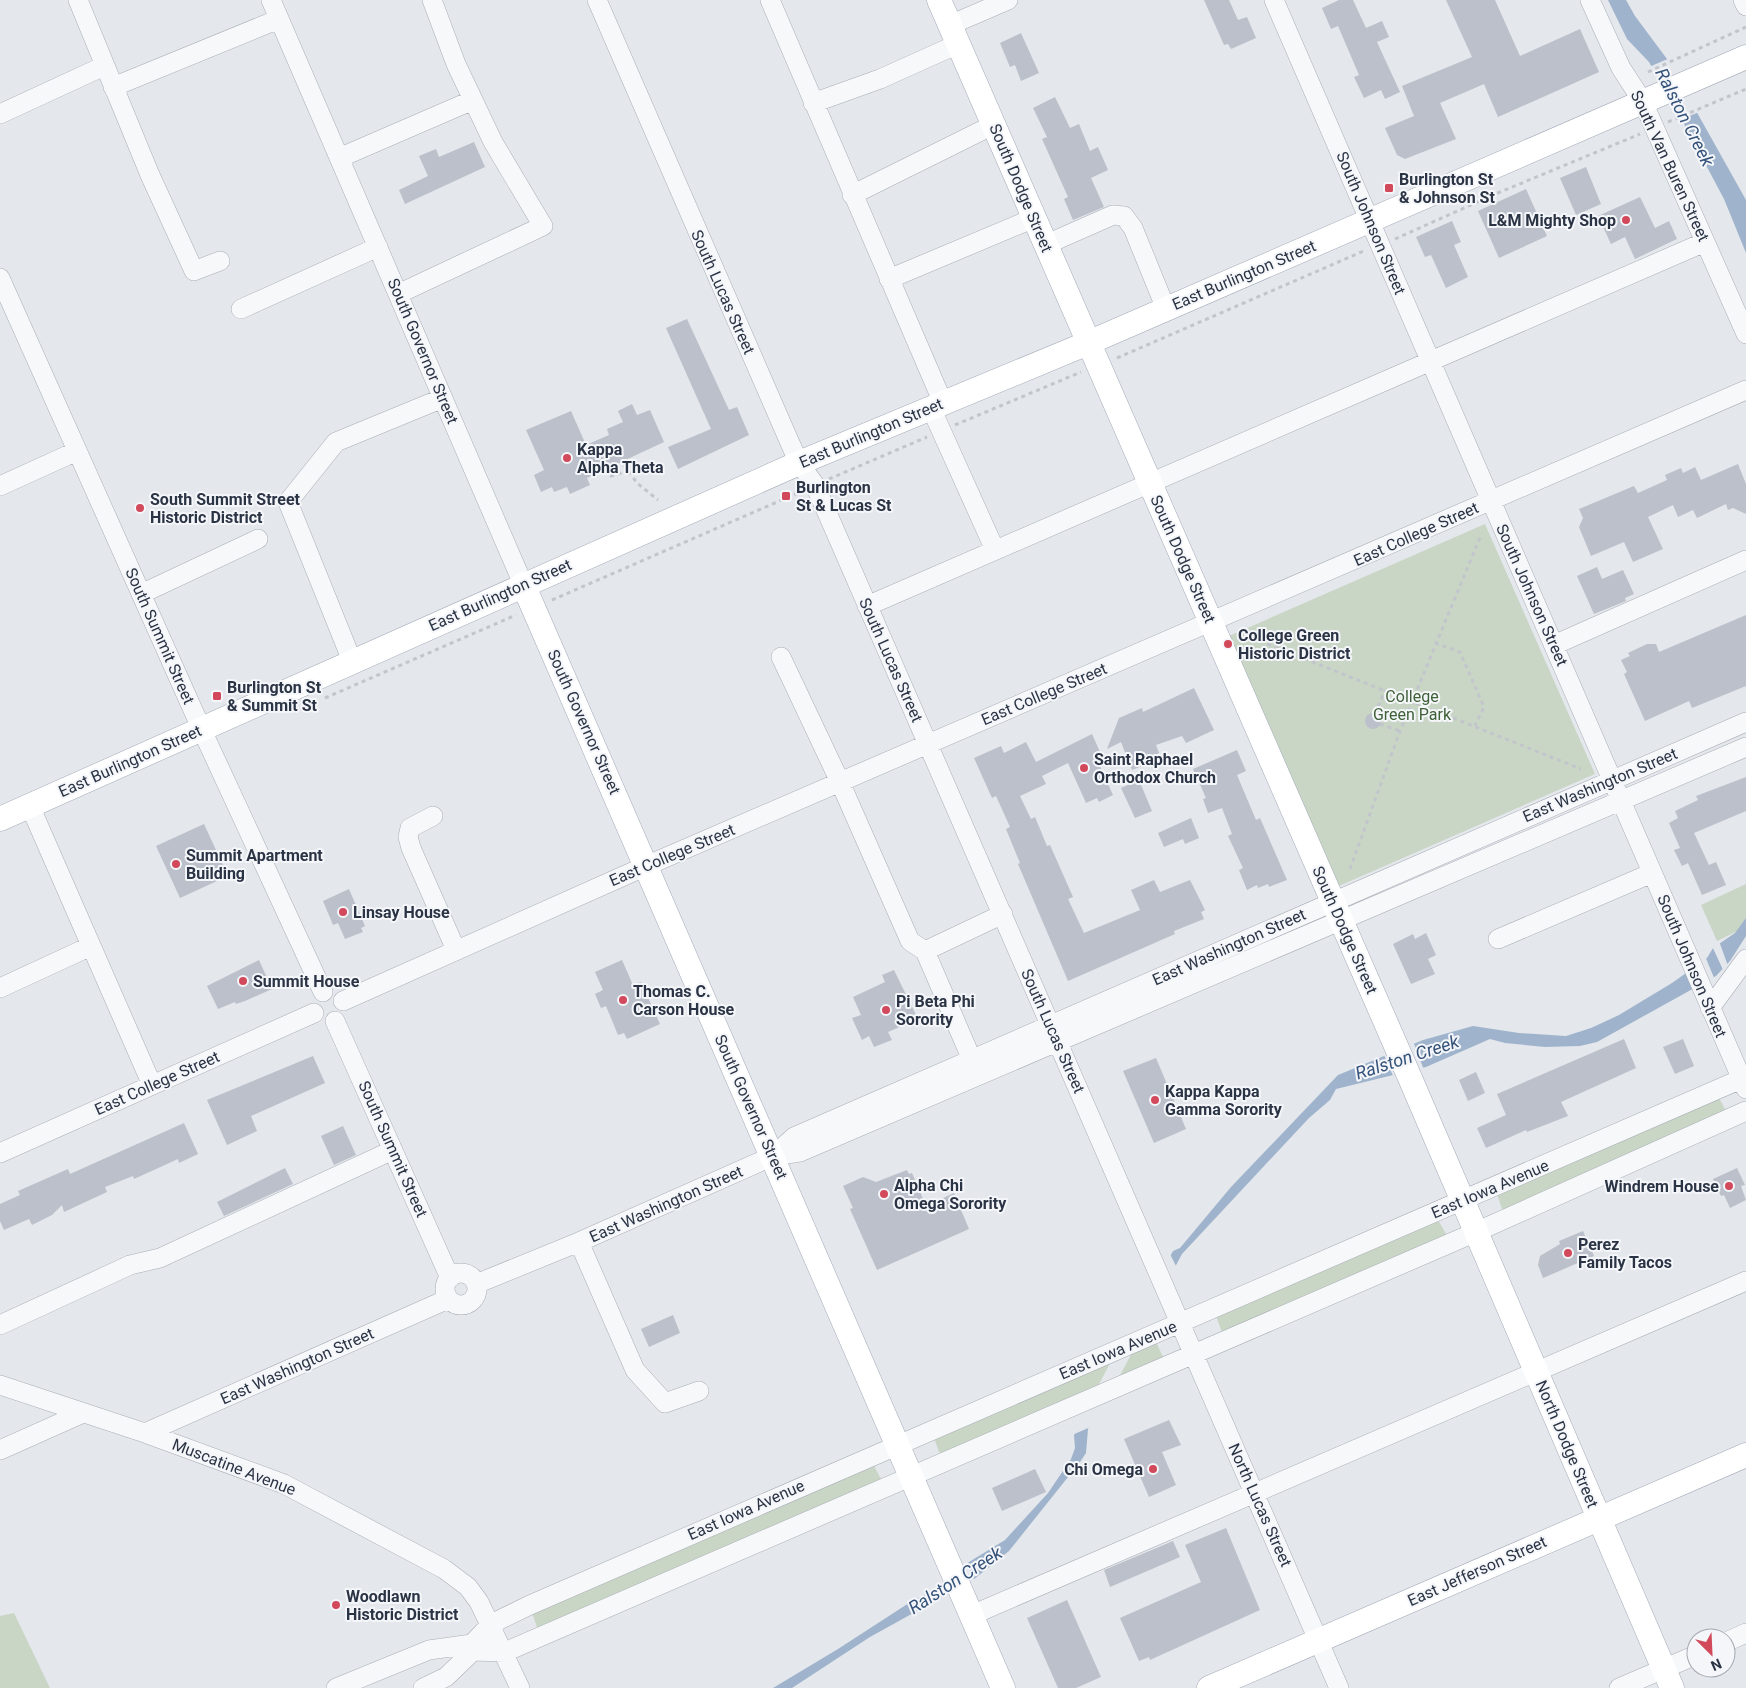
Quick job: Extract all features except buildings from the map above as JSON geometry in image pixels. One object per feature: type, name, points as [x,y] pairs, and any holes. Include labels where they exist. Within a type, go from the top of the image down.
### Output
[{"type":"main road","name":"South Dodge Street","points":[[939,0],[1462,1201]]},
{"type":"main road","name":"East Burlington Street","points":[[0,819],[524,584],[800,463],[1166,309],[1746,57]]},
{"type":"main road","name":"South Governor Street","points":[[524,584],[1003,1688]]},
{"type":"main road","name":"North Dodge Street","points":[[1462,1201],[1668,1678]]},
{"type":"main road","name":"East Jefferson Street","points":[[1209,1688],[1746,1455]]},
{"type":"street","points":[[78,0],[150,175],[194,271],[220,261]]},
{"type":"street","name":"South Governor Street","points":[[271,0],[524,584]]},
{"type":"street","points":[[398,294],[543,226],[493,142],[456,64],[432,0]]},
{"type":"street","name":"South Lucas Street","points":[[597,0],[800,463],[815,485],[1180,1323]]},
{"type":"street","points":[[770,0],[889,279],[937,406],[995,550]]},
{"type":"street","points":[[813,103],[880,79],[1008,0]]},
{"type":"street","name":"South Johnson Street","points":[[1274,0],[1710,1008],[1745,1082]]},
{"type":"street","name":"South Van Buren Street","points":[[1590,0],[1621,68],[1652,98],[1705,242],[1746,334]]},
{"type":"street","points":[[1743,0],[1746,6]]},
{"type":"street","points":[[114,87],[279,19]]},
{"type":"street","points":[[0,114],[104,66]]},
{"type":"street","points":[[339,158],[473,100]]},
{"type":"street","points":[[852,195],[994,125]]},
{"type":"street","points":[[1045,245],[1113,215],[1124,216],[1132,228],[1166,309]]},
{"type":"street","points":[[889,279],[1034,218]]},
{"type":"street","points":[[867,606],[1705,242]]},
{"type":"street","points":[[241,309],[378,247]]},
{"type":"street","name":"South Summit Street","points":[[0,278],[201,728],[322,992]]},
{"type":"street","name":"East College Street","points":[[343,1001],[646,866],[1746,390]]},
{"type":"street","points":[[352,661],[288,502],[336,442],[443,398]]},
{"type":"street","points":[[0,486],[77,451]]},
{"type":"street","points":[[141,594],[258,540]]},
{"type":"street","points":[[1554,645],[1746,560]]},
{"type":"street","points":[[781,658],[840,782],[910,941],[925,951],[972,1060]]},
{"type":"street","name":"East Washington Street","points":[[476,1284],[579,1242],[773,1156],[800,1152],[1055,1034],[1336,911],[1612,780],[1746,722]]},
{"type":"street","name":"East Washington Street","points":[[1336,911],[1621,801],[1746,747]]},
{"type":"street","points":[[30,806],[152,1084]]},
{"type":"street","points":[[433,816],[410,828],[408,836],[411,848],[456,950]]},
{"type":"street","points":[[1498,939],[1652,873]]},
{"type":"street","points":[[925,951],[1003,914]]},
{"type":"street","points":[[0,988],[91,946]]},
{"type":"street","points":[[1710,1008],[1746,958]]},
{"type":"street","points":[[322,992],[333,992],[343,1001],[344,1011],[335,1021],[324,1022],[314,1013],[314,999],[322,992]]},
{"type":"street","name":"East College Street","points":[[0,1152],[314,1013]]},
{"type":"street","name":"South Summit Street","points":[[335,1021],[450,1278]]},
{"type":"street","name":"East Washington Street","points":[[773,1156],[794,1137],[972,1060],[1055,1034]]},
{"type":"street","name":"East Iowa Avenue","points":[[491,1624],[898,1444],[1462,1201],[1745,1082]]},
{"type":"street","name":"East Iowa Avenue","points":[[504,1652],[1476,1232],[1746,1111]]},
{"type":"street","points":[[0,1325],[130,1265],[160,1258],[393,1150]]},
{"type":"street","points":[[579,1242],[635,1370],[665,1404],[699,1392]]},
{"type":"street","points":[[464,1274],[473,1278],[476,1284],[476,1298],[467,1305],[456,1305],[448,1298],[446,1286],[450,1278],[464,1274]]},
{"type":"street","points":[[968,1605],[1255,1494],[1746,1281]]},
{"type":"street","name":"East Washington Street","points":[[146,1433],[448,1298]]},
{"type":"street","name":"North Lucas Street","points":[[1180,1323],[1339,1688]]},
{"type":"street","name":"Muscatine Avenue","points":[[0,1385],[146,1433],[284,1484],[444,1569],[468,1588],[480,1602],[520,1688]]},
{"type":"street","points":[[0,1450],[82,1413]]},
{"type":"street","points":[[336,1688],[429,1650],[472,1644],[491,1624]]},
{"type":"street","points":[[423,1688],[446,1677],[473,1651],[504,1652]]},
{"type":"street","points":[[1619,1688],[1668,1678],[1686,1663]]},
{"type":"path","points":[[1648,72],[1746,27]]},
{"type":"path","points":[[1669,122],[1746,89]]},
{"type":"path","points":[[624,465],[636,483],[658,500]]},
{"type":"path","points":[[603,472],[610,476],[628,471]]},
{"type":"path","points":[[1350,869],[1412,701],[1481,534]]},
{"type":"path","points":[[1244,635],[1476,726],[1581,770]]},
{"type":"path","points":[[1435,643],[1460,652],[1484,707],[1476,726]]},
{"type":"path","points":[[1375,714],[1384,690]]},
{"type":"path","points":[[1380,724],[1400,732]]},
{"type":"green space","name":"College Green Park","points":[[1485,524],[1595,774],[1339,886],[1229,636]]},
{"type":"green space","points":[[1746,884],[1746,927],[1717,941],[1701,905]]},
{"type":"green space","points":[[1719,1098],[1727,1113],[1508,1211],[1502,1209],[1497,1194]]},
{"type":"green space","points":[[1438,1220],[1446,1234],[1444,1238],[1223,1331],[1221,1330],[1216,1316]]},
{"type":"green space","points":[[1156,1342],[1163,1357],[1162,1360],[941,1453],[939,1452],[934,1438]]},
{"type":"green space","points":[[873,1464],[881,1479],[879,1482],[540,1628],[537,1627],[532,1613]]},
{"type":"green space","points":[[14,1613],[50,1688],[0,1688],[0,1616]]},
{"type":"water","name":"Ralston Creek","points":[[1608,0],[1626,0],[1635,16],[1667,59],[1746,200],[1746,253],[1724,199],[1682,120],[1649,62],[1627,39]]},
{"type":"water","name":"Ralston Creek","points":[[1746,918],[1746,936],[1730,961],[1716,976],[1597,1042],[1580,1046],[1545,1047],[1505,1043],[1490,1039],[1426,1067],[1336,1089],[1330,1100],[1309,1118],[1182,1254],[1088,1429],[1086,1453],[1009,1551],[973,1580],[870,1637],[792,1688],[773,1688],[912,1601],[936,1589],[969,1562],[1005,1540],[1048,1493],[1071,1459],[1075,1448],[1074,1435],[1173,1251],[1180,1248],[1231,1187],[1338,1075],[1423,1040],[1473,1026],[1519,1033],[1566,1036],[1591,1028],[1619,1015],[1672,983],[1707,958],[1713,948],[1735,933]]},
{"type":"pier","points":[[1670,58],[1699,112],[1680,120],[1649,67]]},
{"type":"pier","points":[[1719,941],[1728,966],[1724,972],[1712,946]]},
{"type":"pier","points":[[1705,956],[1715,980],[1709,984],[1686,970]]},
{"type":"pier","points":[[1413,1041],[1424,1070],[1394,1078],[1383,1053]]},
{"type":"pier","points":[[1169,1252],[1177,1268],[1093,1426],[1072,1435]]},
{"type":"pier","points":[[966,1561],[975,1582],[951,1596],[944,1580]]},
{"type":"place","name":"Burlington St & Johnson St","points":[[1389,188]]},
{"type":"place","name":"L&M Mighty Shop","points":[[1626,220]]},
{"type":"place","name":"Kappa Alpha Theta","points":[[567,458]]},
{"type":"place","name":"Burlington St & Lucas St","points":[[786,496]]},
{"type":"place","name":"South Summit Street Historic District","points":[[140,508]]},
{"type":"place","name":"College Green Historic District","points":[[1228,644]]},
{"type":"place","name":"Burlington St & Summit St","points":[[217,696]]},
{"type":"place","name":"Saint Raphael Orthodox Church","points":[[1084,768]]},
{"type":"place","name":"Summit Apartment Building","points":[[176,864]]},
{"type":"place","name":"Linsay House","points":[[343,912]]},
{"type":"place","name":"Summit House","points":[[243,981]]},
{"type":"place","name":"Thomas C. Carson House","points":[[623,1000]]},
{"type":"place","name":"Pi Beta Phi Sorority","points":[[886,1010]]},
{"type":"place","name":"Kappa Kappa Gamma Sorority","points":[[1155,1100]]},
{"type":"place","name":"Windrem House","points":[[1729,1186]]},
{"type":"place","name":"Alpha Chi Omega Sorority","points":[[884,1194]]},
{"type":"place","name":"Perez Family Tacos","points":[[1568,1253]]},
{"type":"place","name":"Chi Omega","points":[[1153,1469]]},
{"type":"place","name":"Woodlawn Historic District","points":[[336,1605]]}]
